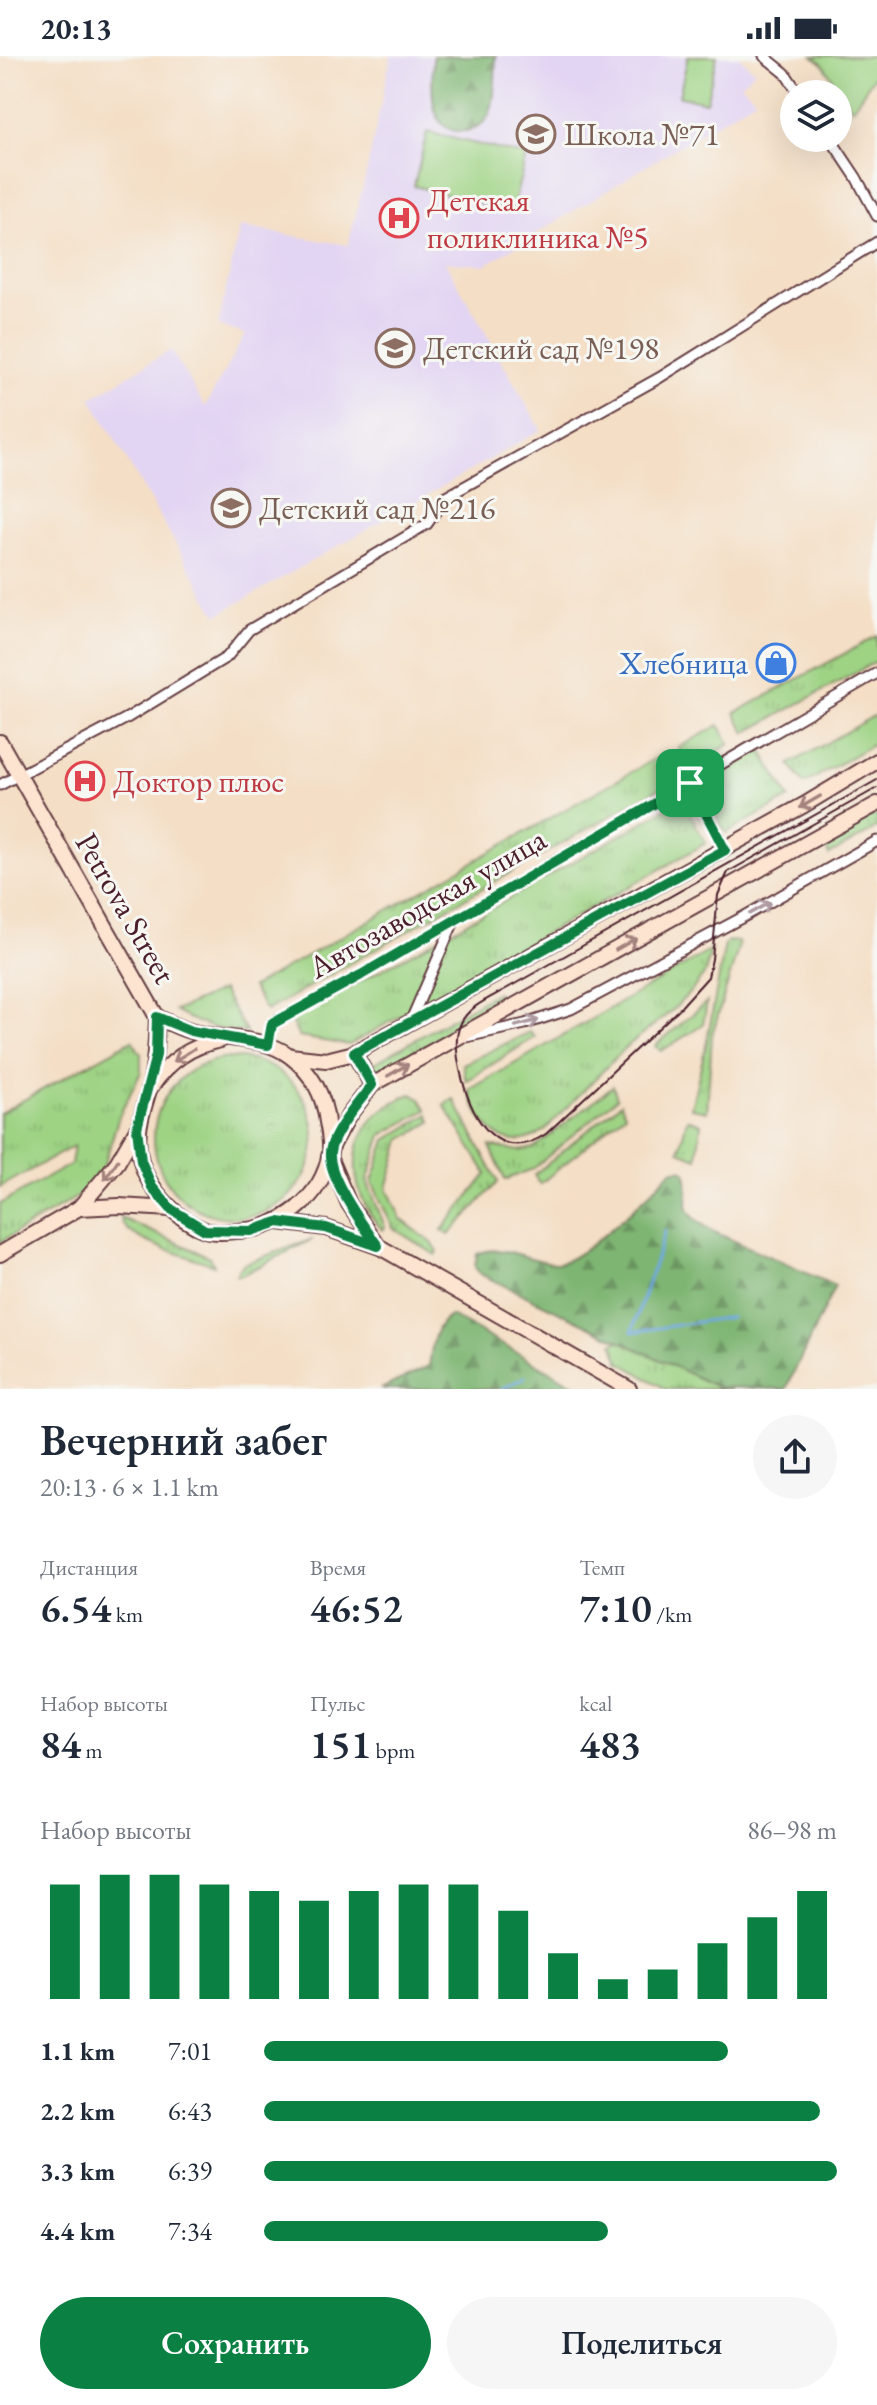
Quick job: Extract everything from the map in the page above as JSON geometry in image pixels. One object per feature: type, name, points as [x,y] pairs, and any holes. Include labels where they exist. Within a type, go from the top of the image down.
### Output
[{"type":"main road","name":"Petrova Street","points":[[0,742],[157,1017]]},
{"type":"main road","points":[[290,1056],[326,1060],[354,1053],[725,850],[877,761]]},
{"type":"main road","points":[[137,1128],[141,1161],[152,1187],[171,1209],[205,1230],[251,1231],[278,1222],[301,1206],[319,1183],[330,1152],[349,1115],[372,1085],[877,804]]},
{"type":"main road","points":[[0,1254],[79,1208],[117,1163],[137,1128],[149,1090],[156,1055],[157,1017],[191,1031],[268,1045],[290,1056],[311,1076],[325,1101],[330,1152],[349,1204],[378,1246]]},
{"type":"main road","points":[[149,1090],[163,1070],[183,1054],[206,1043],[231,1039]]},
{"type":"main road","points":[[354,1053],[372,1085]]},
{"type":"main road","points":[[79,1208],[119,1206],[171,1209]]},
{"type":"main road","points":[[278,1222],[326,1228],[378,1246],[629,1389]]},
{"type":"street","points":[[764,56],[790,80]]},
{"type":"street","points":[[839,152],[877,216]]},
{"type":"street","points":[[0,785],[127,718],[227,657],[249,630],[427,524],[446,497],[659,378],[877,242]]},
{"type":"street","name":"Автозаводская улица","points":[[268,1045],[272,1024],[877,673]]},
{"type":"street","points":[[690,783],[725,850]]},
{"type":"street","points":[[451,1040],[525,1024],[571,1009],[877,841]]},
{"type":"street","points":[[411,1020],[454,921]]},
{"type":"shaded area","points":[[391,56],[738,56],[755,71],[741,84],[756,99],[485,265],[445,262],[541,430],[217,615],[91,398],[171,350],[205,407],[245,334],[218,326],[240,227],[348,245]]},
{"type":"green space","points":[[433,56],[496,56],[492,107],[480,125],[466,131],[443,125],[437,116],[432,92]]},
{"type":"green space","points":[[688,56],[717,56],[706,102],[679,96]]},
{"type":"green space","points":[[813,56],[877,56],[877,72],[852,109],[852,80],[833,80],[822,63]]},
{"type":"green space","points":[[427,132],[526,156],[512,211],[414,186]]},
{"type":"green space","points":[[877,636],[877,661],[746,733],[735,713]]},
{"type":"green space","points":[[877,714],[877,742],[804,784],[790,764]]},
{"type":"green space","points":[[719,725],[730,744],[689,767],[678,748]]},
{"type":"green space","points":[[761,750],[789,798],[726,833],[699,786]]},
{"type":"green space","points":[[665,753],[679,777],[266,1011],[252,987]]},
{"type":"green space","points":[[682,800],[706,843],[349,1045],[299,1037],[290,1019]]},
{"type":"green space","points":[[877,813],[877,828],[829,855],[824,843]]},
{"type":"green space","points":[[728,941],[738,942],[739,946],[712,1035],[707,1111],[691,1108]]},
{"type":"green space","points":[[711,950],[705,973],[692,990],[674,1009],[625,1048],[545,1130],[531,1138],[518,1141],[507,1139],[496,1134],[480,1116],[469,1090]]},
{"type":"green space","points":[[222,990],[246,1032],[209,1026],[175,1011]]},
{"type":"green space","points":[[497,992],[502,1000],[375,1075],[369,1073],[368,1067]]},
{"type":"green space","points":[[707,1002],[703,1025],[661,1051],[655,1046]]},
{"type":"green space","points":[[530,1032],[535,1037],[466,1081],[463,1064]]},
{"type":"green space","points":[[132,1040],[141,1054],[141,1072],[119,1116],[104,1165],[96,1179],[77,1197],[0,1242],[0,1204],[71,1164],[74,1146],[0,1187],[0,1113]]},
{"type":"green space","points":[[234,1058],[265,1064],[290,1082],[308,1107],[314,1138],[308,1169],[290,1194],[265,1212],[234,1218],[203,1212],[178,1194],[160,1169],[154,1138],[160,1107],[178,1082],[203,1064]]},
{"type":"green space","points":[[613,1086],[617,1098],[533,1169],[505,1180],[490,1146],[519,1151],[534,1148]]},
{"type":"green space","points":[[412,1094],[420,1099],[427,1110],[382,1135],[367,1181],[385,1227],[383,1230],[363,1201],[358,1185],[357,1151],[371,1121],[394,1102]]},
{"type":"green space","points":[[454,1099],[498,1182],[449,1235],[442,1230],[487,1174],[444,1105]]},
{"type":"green space","points":[[621,1103],[625,1114],[540,1184],[534,1175]]},
{"type":"green space","points":[[429,1114],[431,1122],[401,1140],[387,1188],[401,1219],[432,1243],[438,1251],[436,1255],[393,1228],[372,1182],[386,1140]]},
{"type":"green space","points":[[687,1119],[701,1124],[697,1158],[679,1151]]},
{"type":"green space","points":[[680,1169],[686,1172],[687,1206],[700,1223],[835,1286],[786,1389],[717,1387],[480,1274],[475,1267],[477,1254],[497,1250],[556,1263],[567,1260],[616,1225],[671,1171]]},
{"type":"green space","points":[[121,1218],[210,1257],[214,1265],[146,1241],[133,1234]]},
{"type":"green space","points":[[313,1239],[240,1276],[236,1275],[243,1264]]},
{"type":"green space","points":[[451,1316],[582,1389],[381,1389],[429,1366],[437,1330]]},
{"type":"green space","points":[[621,1340],[717,1387],[731,1389],[666,1389],[620,1362],[613,1343]]},
{"type":"waterway","points":[[665,1231],[632,1332],[731,1317]]},
{"type":"waterway","points":[[502,1389],[525,1377]]},
{"type":"tram line","points":[[877,780],[469,1012],[461,1023],[457,1050],[467,1093],[480,1122],[501,1141],[514,1144],[529,1142],[546,1134],[680,1008],[708,977],[718,895],[728,872],[877,788]]},
{"type":"place","name":"Школа №71","points":[[536,134]]},
{"type":"place","name":"Детская поликлиника №5","points":[[399,218]]},
{"type":"place","name":"Детский сад №198","points":[[395,348]]},
{"type":"place","name":"Детский сад №216","points":[[231,508]]},
{"type":"place","name":"Хлебница","points":[[776,663]]},
{"type":"place","name":"Доктор плюс","points":[[85,781]]},
{"type":"route","points":[[690,783],[725,850],[354,1053],[372,1085],[349,1115],[329,1157],[349,1204],[378,1246],[326,1228],[278,1222],[251,1231],[205,1230],[171,1209],[152,1187],[141,1161],[137,1128],[156,1055],[157,1017],[191,1031],[268,1045],[272,1024],[690,783]]}]
